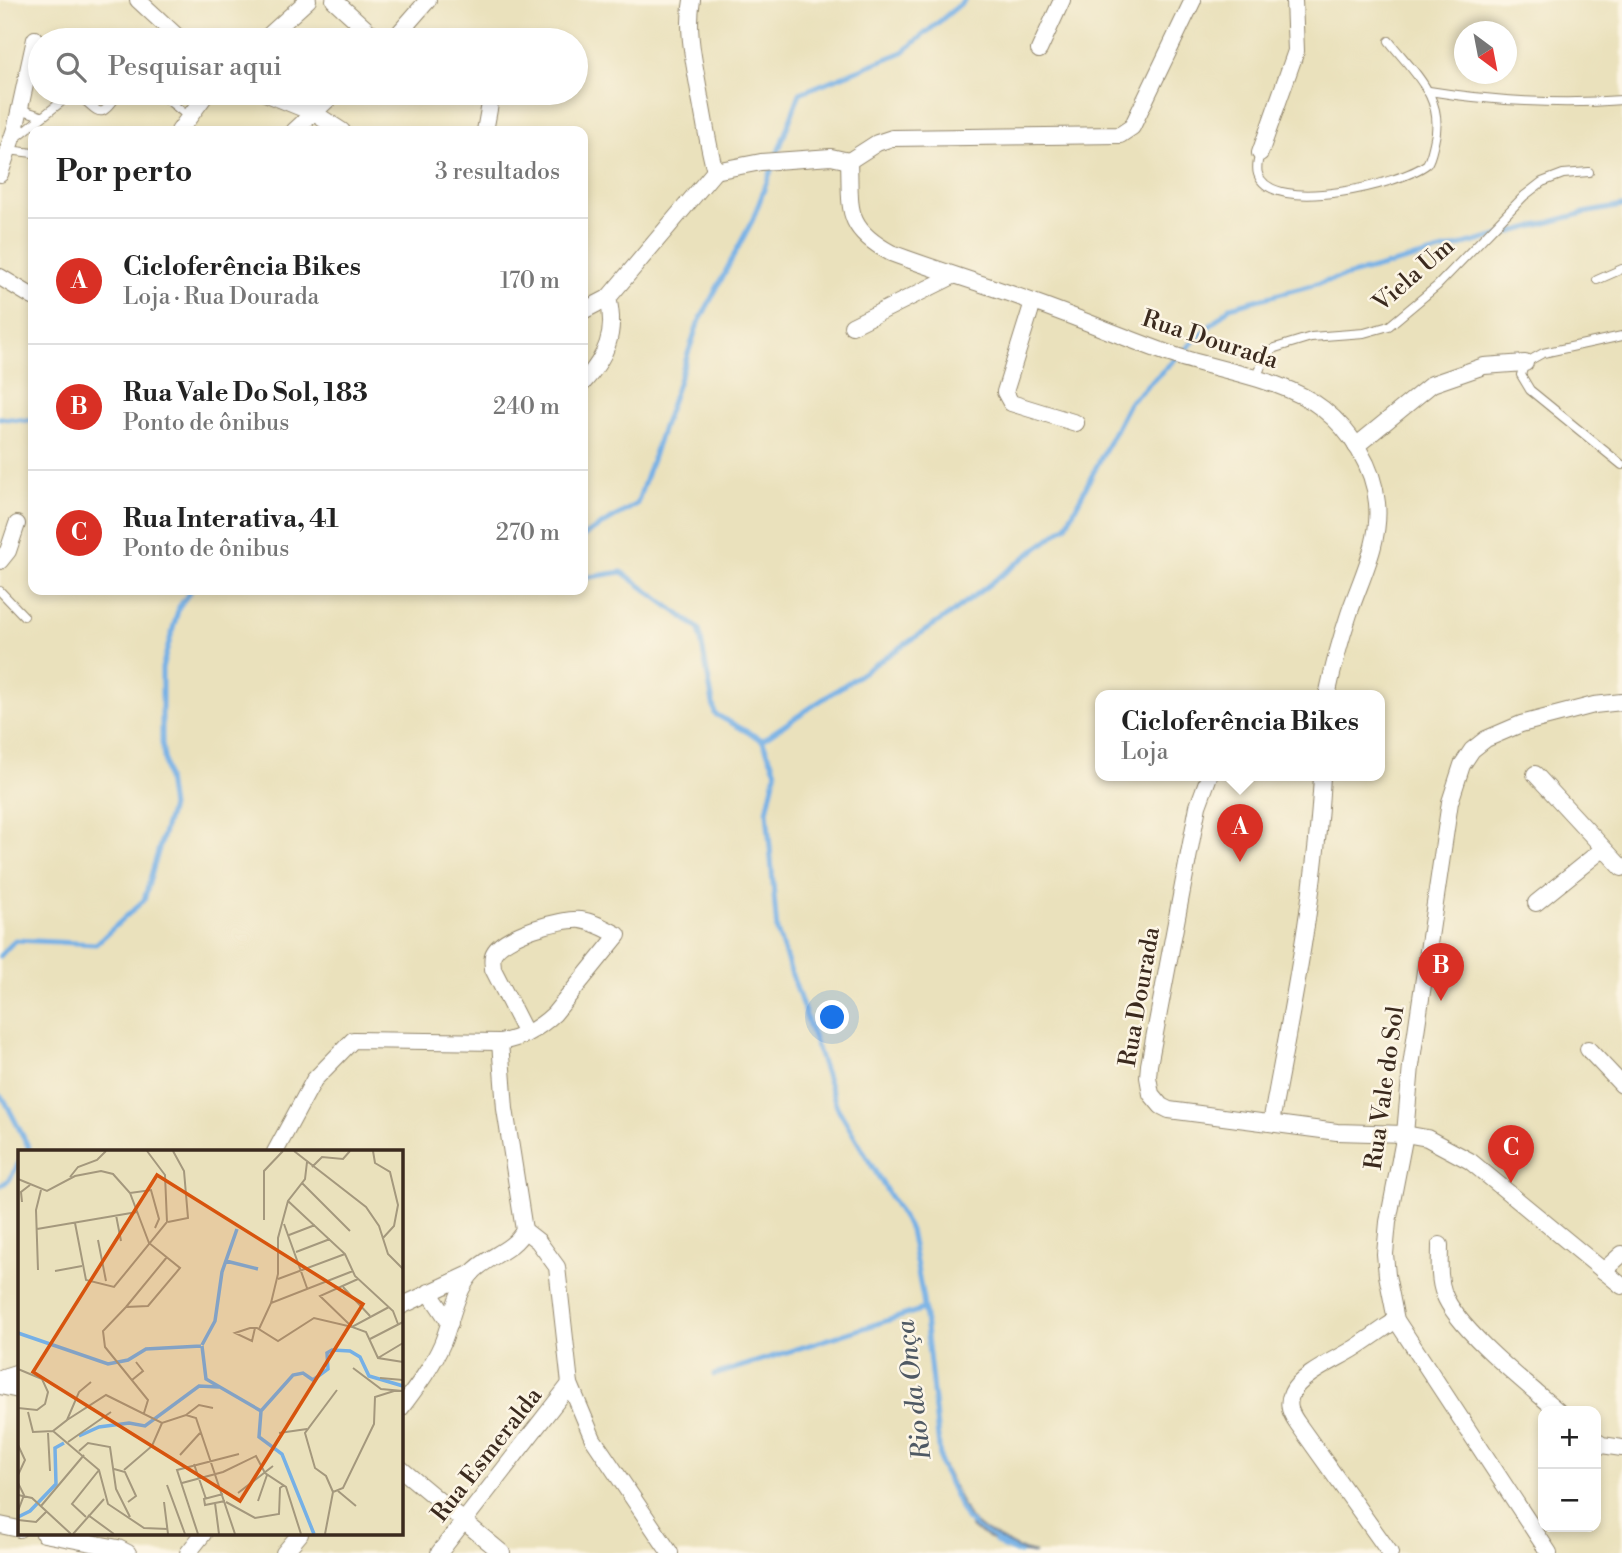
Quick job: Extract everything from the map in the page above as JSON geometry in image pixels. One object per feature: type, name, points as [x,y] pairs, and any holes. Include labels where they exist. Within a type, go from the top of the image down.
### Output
[{"type":"street","points":[[138,0],[168,28]]},
{"type":"street","points":[[277,28],[308,0]]},
{"type":"street","points":[[334,0],[365,28]]},
{"type":"street","points":[[404,28],[428,0]]},
{"type":"street","points":[[692,0],[690,20],[695,65],[715,171]]},
{"type":"street","points":[[1039,50],[1062,0]]},
{"type":"street","points":[[588,308],[608,298],[715,171],[761,162],[831,158],[849,160],[877,143],[892,138],[1120,135],[1132,127],[1193,0]]},
{"type":"street","points":[[1260,153],[1296,51],[1294,0]]},
{"type":"street","points":[[0,174],[20,109],[28,66]]},
{"type":"street","points":[[183,126],[198,105]]},
{"type":"street","points":[[294,105],[334,126]]},
{"type":"street","points":[[300,126],[322,105]]},
{"type":"street","points":[[486,126],[490,105]]},
{"type":"street","name":"Rua Dourada","points":[[849,160],[849,204],[857,226],[876,245],[953,276],[1033,302],[1169,353],[1302,396],[1337,421],[1356,446],[1372,478],[1378,518],[1370,559],[1339,645],[1328,690]]},
{"type":"street","points":[[852,326],[953,276]]},
{"type":"street","points":[[0,277],[28,294]]},
{"type":"street","points":[[588,377],[599,365],[608,345],[613,317],[608,298]]},
{"type":"street","points":[[1033,302],[1005,392],[1010,403],[1076,424]]},
{"type":"street","points":[[1356,446],[1432,384],[1484,366],[1523,366]]},
{"type":"street","points":[[0,561],[8,551],[17,524]]},
{"type":"street","name":"Rua Vale do Sol","points":[[1549,1553],[1396,1320],[1385,1254],[1390,1210],[1405,1134],[1411,1066],[1450,802],[1462,765],[1472,750],[1501,730],[1594,705],[1622,702]]},
{"type":"street","points":[[1535,774],[1622,868]]},
{"type":"street","name":"Rua Dourada","points":[[1207,781],[1198,806],[1149,1065],[1149,1086],[1155,1101],[1169,1110],[1337,1132],[1405,1134],[1427,1138],[1470,1161],[1622,1286]]},
{"type":"street","points":[[1271,1123],[1293,1007],[1313,874],[1322,781]]},
{"type":"street","points":[[1536,904],[1603,849]]},
{"type":"street","points":[[276,1150],[314,1080],[352,1040],[500,1042],[526,1034],[554,1014],[618,935],[596,923],[579,920],[557,923],[520,935],[495,950],[492,959],[494,969],[526,1034]]},
{"type":"street","points":[[500,1042],[522,1235]]},
{"type":"street","points":[[1588,1049],[1622,1086]]},
{"type":"street","points":[[402,1306],[472,1273],[522,1235]]},
{"type":"street","points":[[522,1235],[538,1241],[557,1267],[570,1384],[593,1439],[670,1553]]},
{"type":"street","points":[[1440,1245],[1441,1284],[1451,1308],[1509,1368],[1552,1406]]},
{"type":"street","points":[[1603,1271],[1622,1254]]},
{"type":"street","points":[[402,1407],[431,1365],[465,1283],[472,1273]]},
{"type":"street","points":[[429,1292],[450,1323]]},
{"type":"street","points":[[1390,1553],[1298,1424],[1292,1415],[1289,1402],[1291,1394],[1302,1380],[1396,1320]]},
{"type":"street","points":[[0,1378],[18,1372]]},
{"type":"street","name":"Rua Esmeralda","points":[[439,1553],[570,1384]]},
{"type":"street","points":[[0,1386],[18,1390]]},
{"type":"street","points":[[1601,1445],[1622,1448]]},
{"type":"street","points":[[402,1470],[502,1553]]},
{"type":"street","points":[[0,1525],[18,1529]]},
{"type":"street","points":[[55,1536],[118,1548],[128,1553]]},
{"type":"street","points":[[188,1553],[201,1536]]},
{"type":"street","points":[[284,1553],[298,1536]]},
{"type":"lane","points":[[1260,153],[1258,174],[1264,184],[1278,191],[1297,195],[1320,195],[1371,187],[1403,178],[1421,169],[1430,159],[1437,132],[1437,118],[1429,91],[1389,41]]},
{"type":"lane","points":[[1429,91],[1506,100],[1622,100]]},
{"type":"lane","points":[[28,126],[57,105]]},
{"type":"lane","points":[[90,105],[98,112],[106,111],[110,105]]},
{"type":"lane","points":[[174,105],[189,117]]},
{"type":"lane","points":[[20,109],[41,116]]},
{"type":"lane","points":[[28,126],[10,140],[28,150]]},
{"type":"lane","name":"Viela Um","points":[[1256,379],[1263,361],[1275,348],[1311,337],[1364,333],[1388,326],[1446,277],[1524,196],[1542,182],[1563,174],[1589,172]]},
{"type":"lane","points":[[1597,280],[1622,268]]},
{"type":"lane","points":[[1622,336],[1544,353],[1523,366],[1521,375],[1530,390],[1622,465]]},
{"type":"lane","points":[[0,592],[24,616]]},
{"type":"water","points":[[943,1466],[969,1518],[981,1528],[1017,1548],[1035,1553],[1014,1553],[972,1528]]},
{"type":"waterway","points":[[588,533],[637,504],[698,324],[753,219],[800,93],[903,52],[965,0]]},
{"type":"waterway","points":[[762,740],[953,612],[1066,526],[1129,403],[1230,307],[1584,213],[1622,206]]},
{"type":"waterway","points":[[0,418],[28,421]]},
{"type":"waterway","points":[[588,577],[622,572],[699,629],[715,714],[762,740]]},
{"type":"waterway","points":[[0,956],[15,940],[96,944],[144,900],[171,807],[162,743],[162,668],[179,607],[187,595]]},
{"type":"waterway","points":[[762,740],[776,771],[767,811],[777,931],[837,1107],[910,1230],[923,1299],[941,1466],[966,1519],[973,1524]]},
{"type":"waterway","points":[[0,1096],[29,1148],[28,1150]]},
{"type":"waterway","points":[[0,1186],[9,1180],[18,1165]]},
{"type":"waterway","points":[[714,1375],[924,1309]]},
{"type":"waterway","name":"Rio da Onça","points":[[995,1541],[1020,1553]]},
{"type":"place","name":"Cicloferência Bikes","points":[[1240,862]]},
{"type":"place","name":"Rua Vale Do Sol, 183","points":[[1441,1001]]},
{"type":"place","name":"Rua Interativa, 41","points":[[1511,1183]]}]
